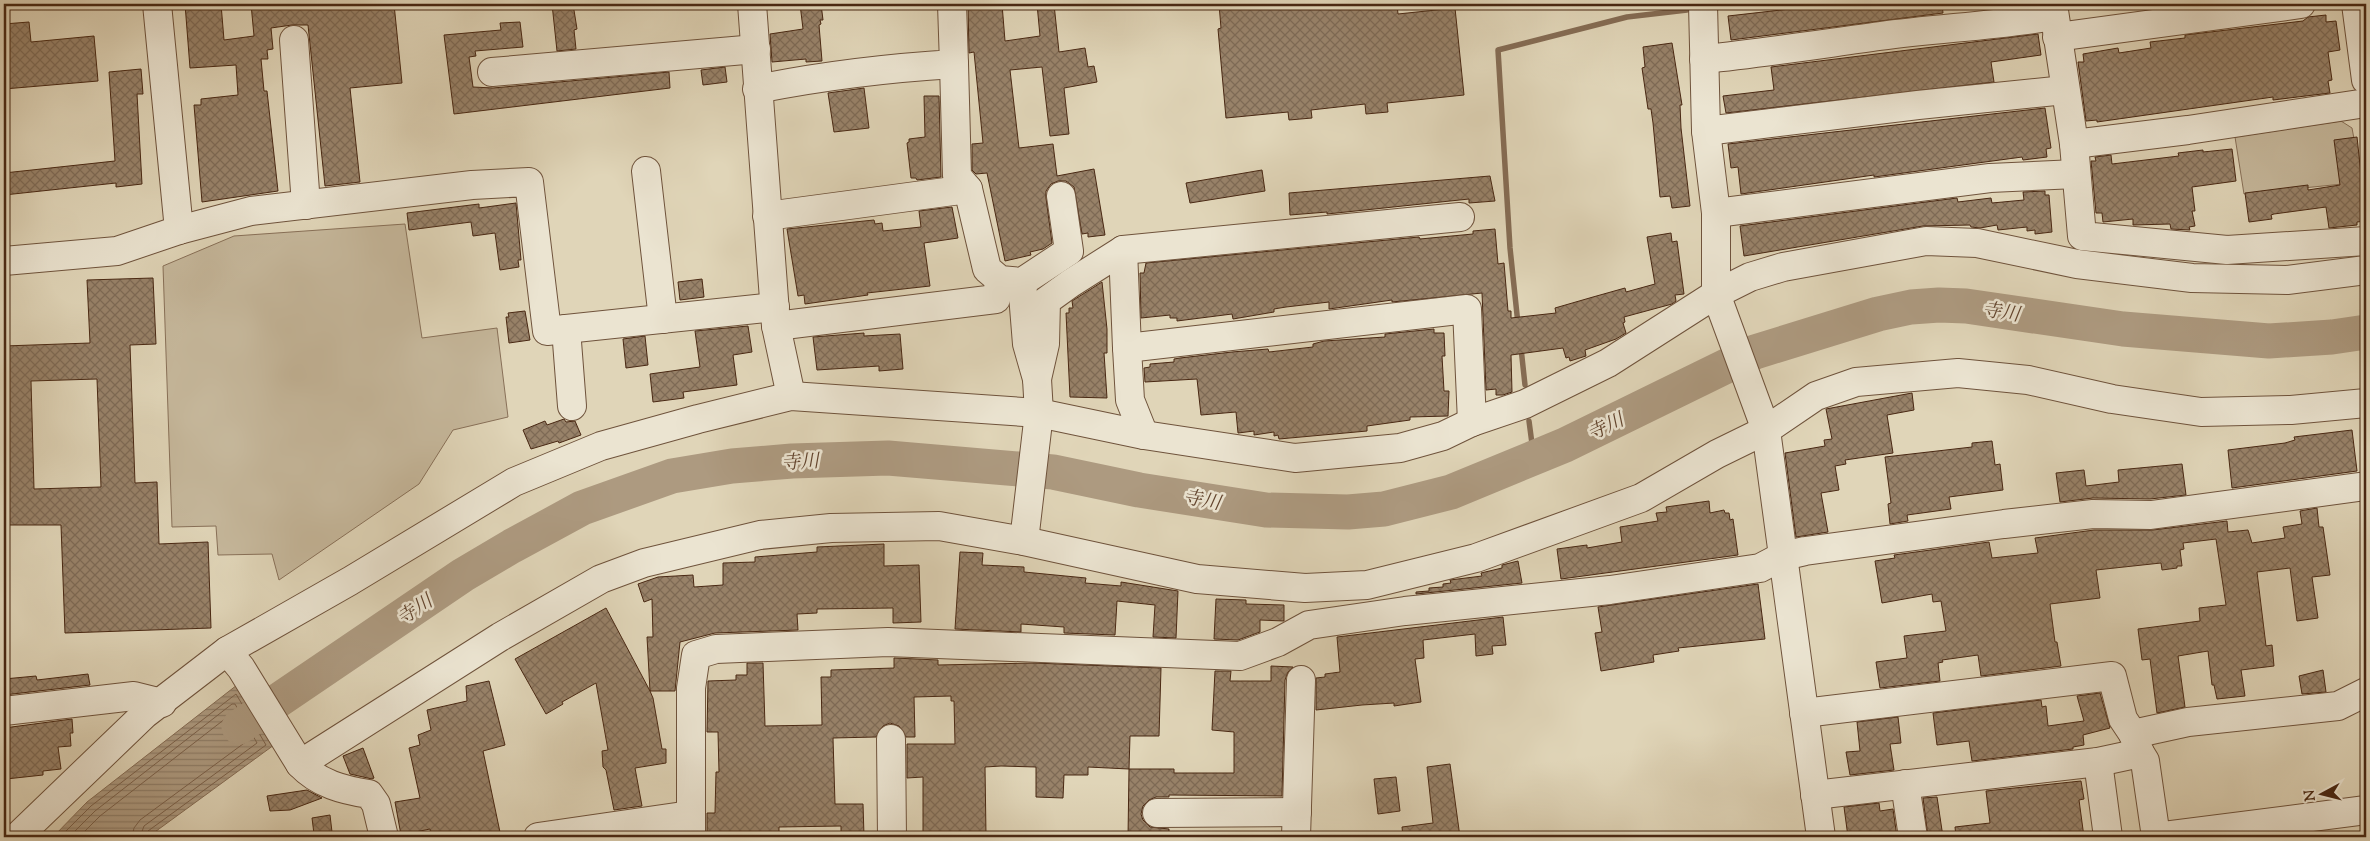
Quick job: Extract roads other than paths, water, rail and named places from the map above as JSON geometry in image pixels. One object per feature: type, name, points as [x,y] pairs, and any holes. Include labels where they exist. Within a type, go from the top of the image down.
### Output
[{"type":"street","points":[[157,4],[179,230]]},
{"type":"street","points":[[752,4],[757,89],[776,316],[791,396]]},
{"type":"street","points":[[952,4],[957,176],[968,189],[987,269],[1011,281],[1037,379],[1039,417],[1024,538]]},
{"type":"street","points":[[1703,4],[1706,131],[1716,213],[1717,300],[1764,425],[1821,837]]},
{"type":"street","points":[[1704,60],[1882,36],[2011,23],[2301,4]]},
{"type":"street","points":[[2356,4],[2366,80]]},
{"type":"street","points":[[2055,19],[2074,144],[2082,236],[2227,250],[2366,241]]},
{"type":"street","points":[[294,40],[306,205]]},
{"type":"street","points":[[492,72],[756,49]]},
{"type":"street","points":[[757,89],[798,80],[893,68],[954,64]]},
{"type":"street","points":[[1706,131],[1900,107],[2065,90]]},
{"type":"street","points":[[2074,144],[2188,130],[2366,103]]},
{"type":"street","points":[[646,171],[663,319]]},
{"type":"street","points":[[1716,213],[1990,178],[2076,174]]},
{"type":"street","points":[[4,261],[117,251],[179,230],[251,211],[472,186],[529,182],[547,331],[663,319],[776,316],[996,299],[1011,281],[1069,251],[1061,196]]},
{"type":"street","points":[[767,216],[968,189]]},
{"type":"street","points":[[1037,379],[1045,344],[1046,302],[1071,283],[1123,250],[1460,217]]},
{"type":"street","points":[[16,837],[145,714],[234,660],[350,581],[514,482],[601,446],[791,396],[1039,417],[1294,458],[1400,448],[1442,436],[1472,422],[1525,404],[1608,363],[1717,300],[1750,277],[1783,267],[1926,241],[1977,243],[2077,264],[2192,278],[2287,280],[2366,270]]},
{"type":"street","points":[[1123,250],[1130,400],[1144,435]]},
{"type":"street","points":[[1127,348],[1467,309],[1472,422]]},
{"type":"street","points":[[566,329],[572,406]]},
{"type":"street","points":[[296,757],[601,579],[644,563],[760,535],[831,528],[939,526],[1024,538],[1197,579],[1305,588],[1367,585],[1476,558],[1641,498],[1816,396],[1856,382],[1958,373],[2028,380],[2112,399],[2201,412],[2291,410],[2366,402]]},
{"type":"street","points":[[538,837],[691,826],[691,688],[696,655],[716,649],[888,642],[1240,656],[1278,642],[1309,625],[1405,611],[1610,590],[1760,568],[1783,556],[2004,524],[2093,514],[2150,515],[2366,486]]},
{"type":"street","points":[[234,660],[296,757],[312,776],[346,790],[369,794],[376,804],[384,837]]},
{"type":"street","points":[[1804,713],[2112,676],[2123,719],[2145,761],[2156,837],[2366,810]]},
{"type":"street","points":[[1157,813],[1297,825],[1301,680]]},
{"type":"street","points":[[1815,795],[2098,762],[2188,722],[2338,706],[2366,692]]},
{"type":"street","points":[[4,711],[134,696],[162,703]]},
{"type":"street","points":[[891,739],[892,837]]},
{"type":"street","points":[[2098,762],[2108,837]]},
{"type":"street","points":[[1905,784],[1913,837]]},
{"type":"water","points":[[237,685],[274,745],[148,837],[53,837],[87,802]]},
{"type":"waterway","points":[[1719,6],[1737,4]]},
{"type":"waterway","points":[[1518,324],[1510,248],[1498,50],[1627,17],[1687,10]]},
{"type":"waterway","name":"寺川","points":[[239,727],[463,575],[512,546],[582,508],[672,476],[732,466],[792,461],[888,458],[1053,472],[1139,490],[1266,510],[1348,512],[1384,509],[1451,492],[1565,445],[1755,352],[1878,314],[1911,307],[1966,306],[2123,329],[2269,341],[2332,337],[2366,332]]},
{"type":"waterway","points":[[1521,348],[1525,385]]},
{"type":"waterway","points":[[1529,421],[1534,459]]}]
